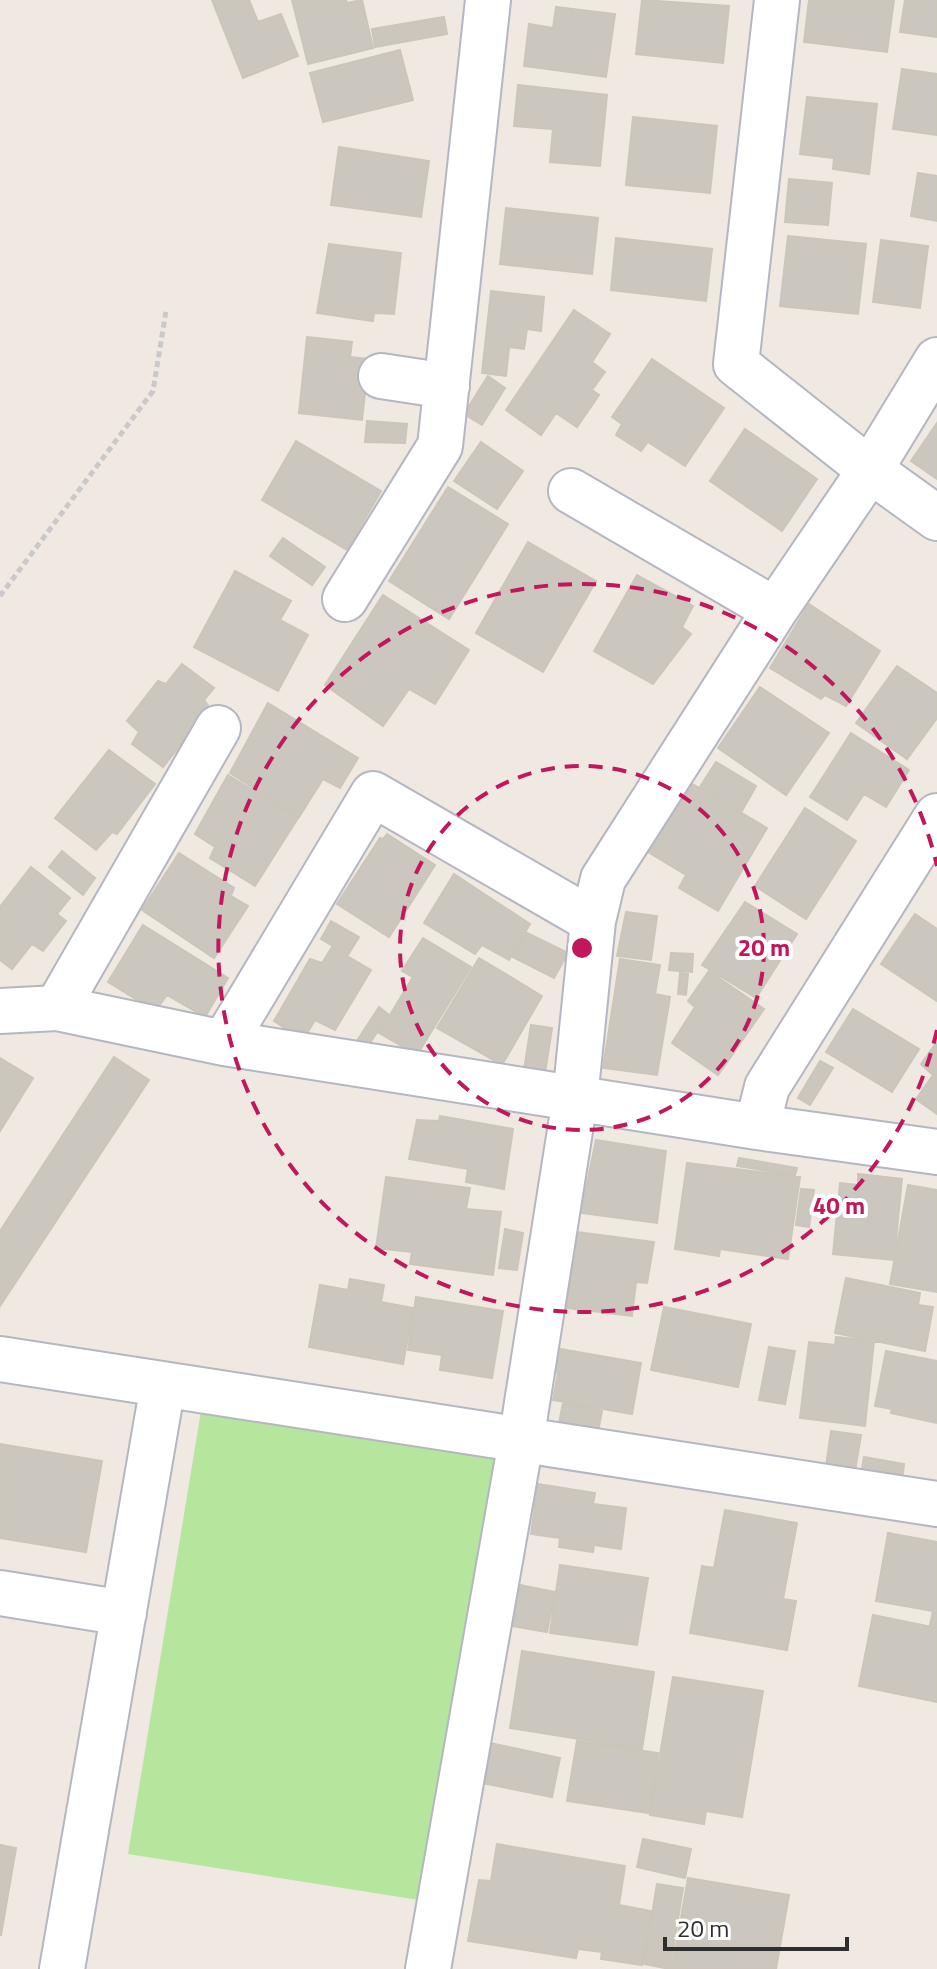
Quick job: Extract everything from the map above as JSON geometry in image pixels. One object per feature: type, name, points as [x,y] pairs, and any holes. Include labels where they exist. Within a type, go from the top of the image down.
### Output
[{"type":"street","points":[[345,599],[440,446],[488,0]]},
{"type":"street","points":[[777,0],[736,364],[870,470],[937,518]]},
{"type":"street","points":[[428,1969],[521,1441],[575,1099],[593,921],[603,879],[775,610],[870,470],[937,360]]},
{"type":"street","points":[[381,376],[447,386]]},
{"type":"street","points":[[571,491],[775,610]]},
{"type":"street","points":[[57,1008],[218,728]]},
{"type":"street","points":[[224,1043],[373,794],[593,921]]},
{"type":"street","points":[[757,1127],[767,1087],[937,816]]},
{"type":"street","points":[[0,1011],[57,1008],[224,1043],[757,1127],[937,1152]]},
{"type":"street","points":[[0,1359],[937,1504]]},
{"type":"street","points":[[62,1969],[163,1385]]},
{"type":"street","points":[[0,1593],[124,1613]]},
{"type":"path","points":[[0,596],[153,391],[166,311]]},
{"type":"green space","points":[[203,1399],[504,1450],[425,1901],[128,1854]]},
{"type":"building","points":[[212,0],[249,0],[258,22],[281,14],[298,56],[243,78]]},
{"type":"building","points":[[292,0],[346,0],[347,3],[362,0],[373,48],[308,64]]},
{"type":"building","points":[[642,0],[729,6],[723,63],[636,54]]},
{"type":"building","points":[[809,0],[894,0],[887,52],[804,42]]},
{"type":"building","points":[[905,0],[937,0],[937,37],[900,32]]},
{"type":"building","points":[[556,7],[615,14],[606,77],[524,66],[529,24],[553,28]]},
{"type":"building","points":[[444,17],[447,34],[375,47],[372,29]]},
{"type":"building","points":[[400,50],[413,100],[323,122],[310,73]]},
{"type":"building","points":[[902,69],[937,74],[937,135],[893,129]]},
{"type":"building","points":[[518,85],[607,95],[600,166],[550,162],[553,129],[514,126]]},
{"type":"building","points":[[807,97],[877,104],[869,174],[833,169],[834,158],[800,154]]},
{"type":"building","points":[[633,117],[717,126],[710,193],[626,185]]},
{"type":"building","points":[[339,147],[429,161],[421,217],[331,205]]},
{"type":"building","points":[[918,173],[937,176],[937,221],[911,216]]},
{"type":"building","points":[[789,179],[832,183],[828,225],[785,222]]},
{"type":"building","points":[[506,208],[598,218],[592,274],[500,264]]},
{"type":"building","points":[[788,236],[866,244],[858,314],[780,306]]},
{"type":"building","points":[[616,238],[712,249],[706,301],[611,290]]},
{"type":"building","points":[[881,240],[928,246],[920,308],[873,302]]},
{"type":"building","points":[[329,244],[401,253],[394,314],[374,313],[373,321],[317,313]]},
{"type":"building","points":[[491,291],[544,297],[541,331],[527,329],[524,349],[509,347],[506,376],[482,373]]},
{"type":"building","points":[[574,310],[610,334],[592,362],[605,372],[592,390],[599,395],[577,427],[556,413],[541,435],[506,410]]},
{"type":"building","points":[[307,337],[352,342],[350,357],[369,359],[362,420],[299,413]]},
{"type":"building","points":[[652,359],[724,408],[685,466],[648,442],[641,451],[616,435],[622,424],[612,417]]},
{"type":"building","points":[[488,376],[505,388],[482,425],[464,414]]},
{"type":"building","points":[[367,421],[407,424],[405,443],[365,442]]},
{"type":"building","points":[[937,423],[937,479],[911,461]]},
{"type":"building","points":[[745,429],[817,479],[782,531],[710,481]]},
{"type":"building","points":[[296,441],[381,491],[347,550],[262,500]]},
{"type":"building","points":[[481,442],[523,471],[497,509],[454,481]]},
{"type":"building","points":[[448,487],[508,524],[449,619],[389,581]]},
{"type":"building","points":[[283,538],[325,567],[312,585],[270,556]]},
{"type":"building","points":[[528,542],[596,581],[543,672],[476,633]]},
{"type":"building","points":[[235,571],[291,601],[280,620],[308,635],[278,691],[194,647]]},
{"type":"building","points":[[637,575],[693,606],[682,627],[691,634],[653,684],[594,651]]},
{"type":"building","points":[[383,595],[469,650],[435,704],[409,689],[383,726],[325,685]]},
{"type":"building","points":[[809,604],[880,651],[846,706],[825,695],[821,699],[770,668]]},
{"type":"building","points":[[182,664],[214,688],[204,700],[210,708],[163,767],[132,744],[139,732],[127,721],[158,681],[166,684]]},
{"type":"building","points":[[897,666],[937,693],[937,718],[907,759],[856,723]]},
{"type":"building","points":[[760,687],[829,733],[786,795],[718,748]]},
{"type":"building","points":[[268,703],[358,758],[340,788],[323,779],[299,817],[230,773]]},
{"type":"building","points":[[851,733],[909,770],[886,807],[864,794],[847,820],[810,797]]},
{"type":"building","points":[[109,750],[155,784],[117,834],[112,832],[96,850],[55,818]]},
{"type":"building","points":[[716,762],[756,786],[742,811],[700,787]]},
{"type":"building","points":[[228,775],[298,818],[255,886],[210,858],[215,847],[195,834]]},
{"type":"building","points":[[689,782],[767,828],[718,911],[679,888],[686,875],[648,852]]},
{"type":"building","points":[[805,808],[856,841],[806,919],[755,886]]},
{"type":"building","points":[[387,834],[435,865],[389,937],[337,904],[380,838]]},
{"type":"building","points":[[62,851],[95,878],[83,895],[49,867]]},
{"type":"building","points":[[179,853],[234,888],[231,896],[248,906],[214,958],[142,910]]},
{"type":"building","points":[[31,867],[70,898],[57,914],[66,921],[43,951],[32,944],[12,969],[0,960],[0,907]]},
{"type":"building","points":[[454,874],[530,924],[509,960],[482,945],[475,954],[424,923]]},
{"type":"building","points":[[745,902],[797,934],[756,998],[702,965]]},
{"type":"building","points":[[626,912],[657,916],[651,960],[617,956]]},
{"type":"building","points":[[915,914],[937,929],[937,1001],[881,964]]},
{"type":"building","points":[[331,921],[359,937],[348,955],[321,939]]},
{"type":"building","points":[[143,925],[228,978],[205,1017],[167,995],[155,1011],[108,982]]},
{"type":"building","points":[[527,933],[568,953],[554,978],[513,957]]},
{"type":"building","points":[[423,938],[471,967],[417,1055],[379,1033],[413,977],[402,971]]},
{"type":"building","points":[[332,947],[371,970],[335,1030],[315,1020],[303,1040],[274,1021],[310,959],[322,963]]},
{"type":"building","points":[[671,953],[693,954],[692,972],[669,970]]},
{"type":"building","points":[[479,958],[542,996],[502,1065],[437,1028]]},
{"type":"building","points":[[620,959],[660,965],[655,994],[670,997],[657,1075],[603,1068]]},
{"type":"building","points":[[709,971],[764,1009],[718,1075],[672,1043],[695,1007],[688,1001]]},
{"type":"building","points":[[680,973],[688,974],[686,995],[678,994]]},
{"type":"building","points":[[379,1007],[389,1015],[365,1050],[355,1044]]},
{"type":"building","points":[[853,1009],[919,1049],[892,1092],[826,1052]]},
{"type":"building","points":[[531,1025],[552,1028],[545,1073],[524,1070]]},
{"type":"building","points":[[937,1042],[937,1114],[916,1099],[933,1075],[921,1064]]},
{"type":"building","points":[[114,1057],[149,1080],[0,1306],[0,1231]]},
{"type":"building","points":[[0,1058],[33,1078],[0,1131]]},
{"type":"building","points":[[820,1061],[833,1068],[810,1105],[798,1098]]},
{"type":"building","points":[[440,1116],[513,1129],[504,1189],[466,1182],[468,1169],[409,1159],[417,1120],[439,1121]]},
{"type":"building","points":[[596,1140],[666,1151],[657,1223],[581,1213]]},
{"type":"building","points":[[739,1158],[797,1168],[795,1175],[737,1166]]},
{"type":"building","points":[[687,1163],[800,1177],[788,1259],[720,1249],[719,1256],[675,1249]]},
{"type":"building","points":[[858,1174],[902,1179],[894,1260],[833,1254],[840,1183],[858,1185]]},
{"type":"building","points":[[386,1177],[470,1188],[466,1209],[501,1212],[493,1275],[410,1264],[412,1252],[376,1248]]},
{"type":"building","points":[[908,1185],[937,1190],[937,1292],[890,1284]]},
{"type":"building","points":[[801,1189],[814,1190],[809,1227],[796,1225]]},
{"type":"building","points":[[505,1229],[523,1233],[517,1270],[499,1268]]},
{"type":"building","points":[[577,1232],[654,1242],[647,1283],[636,1282],[632,1316],[566,1308]]},
{"type":"building","points":[[846,1278],[920,1293],[918,1305],[933,1307],[925,1351],[835,1333]]},
{"type":"building","points":[[350,1279],[384,1285],[381,1302],[413,1308],[403,1364],[309,1347],[320,1285],[348,1290]]},
{"type":"building","points":[[416,1297],[503,1311],[492,1378],[440,1370],[442,1355],[408,1350]]},
{"type":"building","points":[[664,1307],[751,1324],[738,1387],[651,1370]]},
{"type":"building","points":[[836,1337],[874,1341],[865,1426],[800,1418],[809,1342],[835,1345]]},
{"type":"building","points":[[769,1347],[795,1351],[785,1404],[759,1400]]},
{"type":"building","points":[[555,1348],[641,1363],[632,1414],[553,1400],[558,1373],[551,1370]]},
{"type":"building","points":[[886,1351],[937,1361],[937,1423],[891,1413],[892,1409],[875,1406]]},
{"type":"building","points":[[563,1403],[602,1411],[597,1436],[558,1428]]},
{"type":"building","points":[[831,1431],[861,1435],[854,1477],[825,1473]]},
{"type":"building","points":[[0,1444],[102,1461],[86,1552],[0,1538]]},
{"type":"building","points":[[864,1457],[904,1464],[902,1481],[861,1474]]},
{"type":"building","points":[[538,1484],[595,1493],[593,1504],[626,1508],[621,1549],[594,1545],[593,1552],[559,1547],[560,1538],[531,1534]]},
{"type":"building","points":[[725,1510],[797,1523],[783,1599],[796,1601],[787,1650],[690,1633],[702,1566],[714,1568]]},
{"type":"building","points":[[888,1533],[937,1542],[937,1626],[930,1625],[933,1611],[876,1601]]},
{"type":"building","points":[[560,1565],[648,1578],[637,1645],[550,1633]]},
{"type":"building","points":[[515,1584],[555,1592],[547,1632],[507,1625]]},
{"type":"building","points":[[873,1615],[937,1628],[937,1702],[859,1686]]},
{"type":"building","points":[[522,1651],[654,1672],[642,1749],[510,1728]]},
{"type":"building","points":[[673,1677],[763,1691],[742,1817],[706,1811],[704,1824],[650,1815]]},
{"type":"building","points":[[577,1741],[658,1753],[649,1813],[567,1801]]},
{"type":"building","points":[[490,1743],[560,1758],[552,1797],[482,1783]]},
{"type":"building","points":[[643,1839],[691,1849],[685,1878],[637,1867]]},
{"type":"building","points":[[497,1844],[625,1866],[619,1905],[651,1911],[642,1965],[601,1959],[602,1952],[578,1949],[576,1958],[468,1941],[479,1880],[491,1881]]},
{"type":"building","points":[[0,1845],[16,1848],[1,1935],[0,1935]]},
{"type":"building","points":[[688,1878],[789,1895],[776,1969],[672,1969]]},
{"type":"building","points":[[657,1884],[683,1888],[670,1969],[644,1964]]}]
